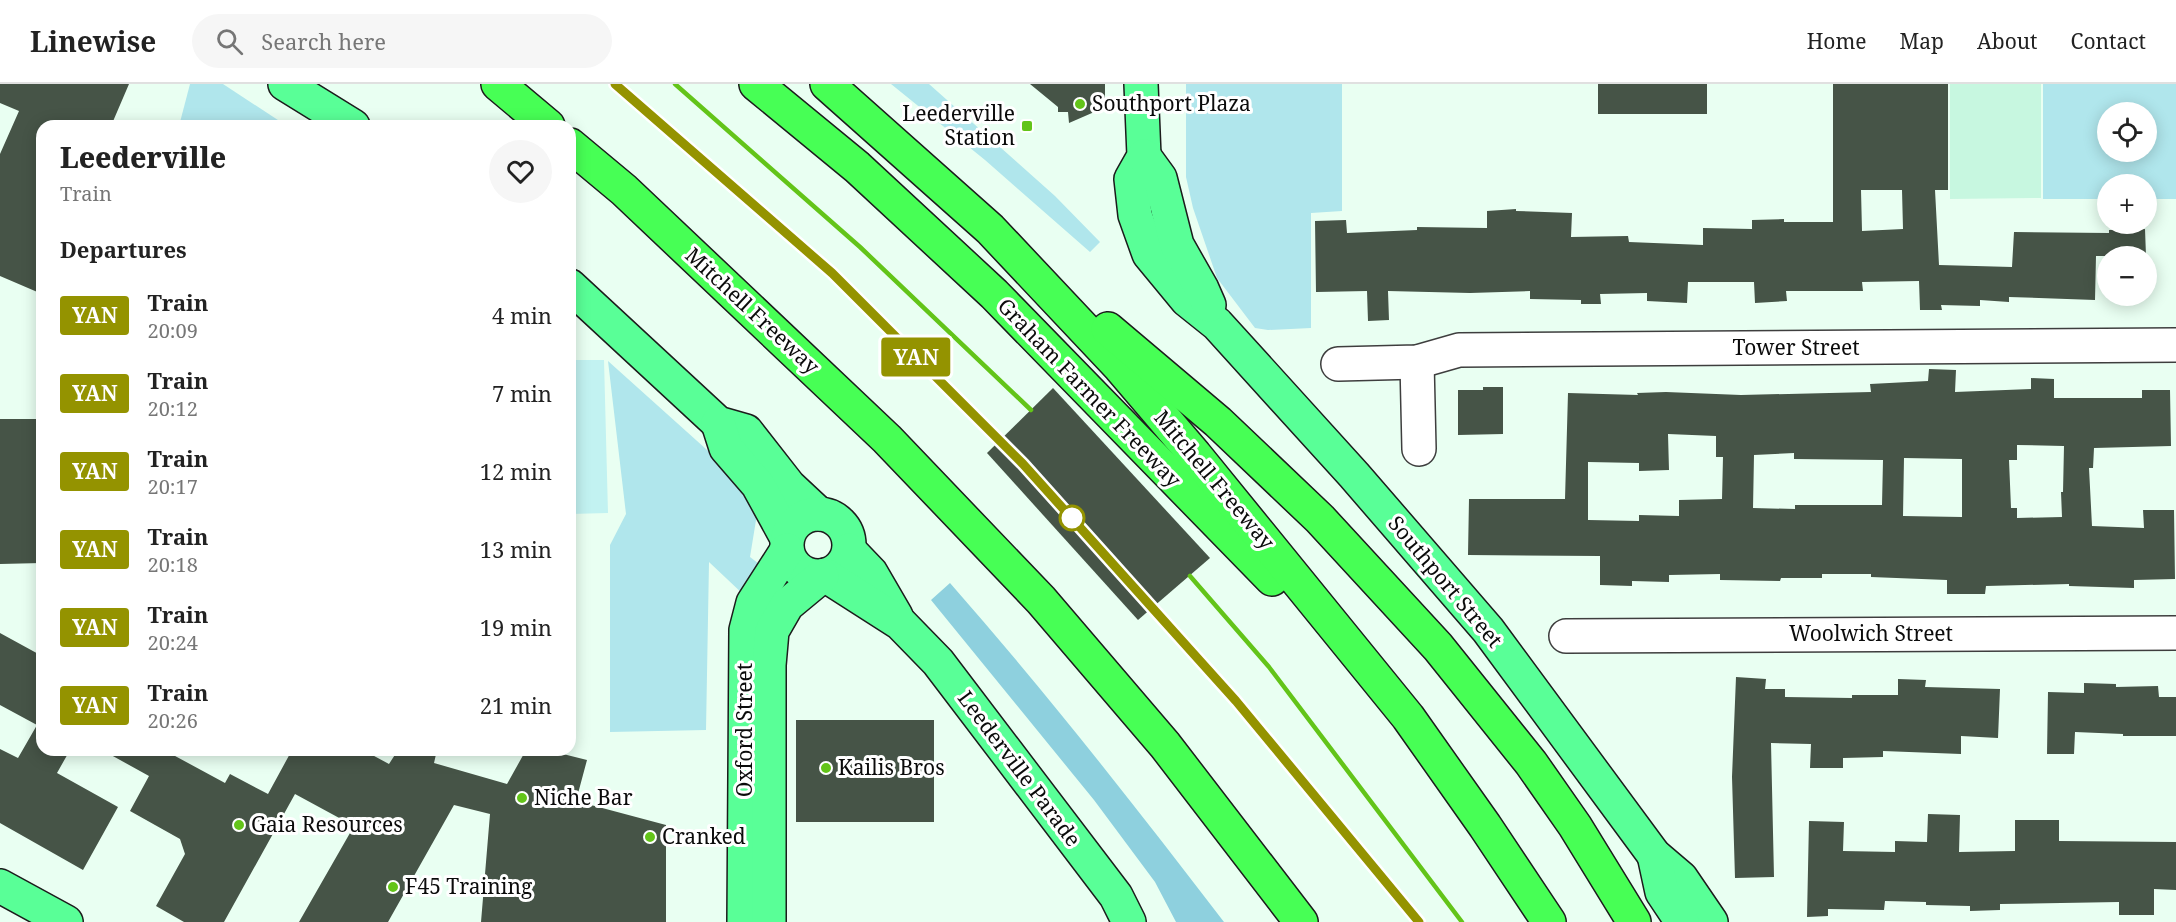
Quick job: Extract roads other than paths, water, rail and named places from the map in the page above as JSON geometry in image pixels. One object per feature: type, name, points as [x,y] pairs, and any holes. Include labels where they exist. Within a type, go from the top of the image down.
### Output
[{"type":"highway","points":[[498,84],[541,120]]},
{"type":"highway","name":"Graham Farmer Freeway","points":[[756,84],[857,167],[994,294],[1408,717]]},
{"type":"highway","name":"Mitchell Freeway","points":[[827,84],[990,229],[1120,367],[1196,455],[1408,717],[1549,922]]},
{"type":"highway","name":"Mitchell Freeway","points":[[576,150],[624,190],[887,439],[1041,600],[1165,745],[1301,922]]},
{"type":"highway","points":[[990,229],[1218,422],[1320,519],[1438,647],[1531,763],[1575,826],[1634,922]]},
{"type":"main road","points":[[285,84],[343,120]]},
{"type":"main road","name":"Southport Street","points":[[1141,84],[1144,156],[1131,179],[1135,215],[1149,254],[1187,300],[1217,324],[1354,475],[1488,630],[1654,855],[1680,878],[1711,922]]},
{"type":"main road","points":[[576,292],[718,423],[746,431],[777,473],[819,514]]},
{"type":"main road","points":[[718,423],[726,448],[758,485],[787,544],[795,567],[812,576],[823,575],[841,566],[849,550],[849,541],[842,525],[836,519],[819,514],[808,515],[799,520],[792,528],[787,544]]},
{"type":"main road","name":"Oxford Street","points":[[744,922],[746,630],[753,603],[787,544]]},
{"type":"main road","name":"Leederville Parade","points":[[849,550],[871,573],[900,623]]},
{"type":"main road","name":"Oxford Street","points":[[769,922],[769,665],[772,631],[787,605],[823,575]]},
{"type":"main road","name":"Leederville Parade","points":[[823,575],[900,623],[938,662],[1116,896],[1129,922]]},
{"type":"main road","name":"Southport Street","points":[[1654,855],[1662,892],[1682,922]]},
{"type":"main road","points":[[0,886],[66,922]]},
{"type":"street","name":"Tower Street","points":[[1338,364],[1417,362],[1460,350],[2176,345]]},
{"type":"street","points":[[1417,362],[1419,449]]},
{"type":"street","name":"Woolwich Street","points":[[1566,636],[2176,633]]},
{"type":"railway","points":[[615,84],[832,273]]},
{"type":"railway","points":[[675,84],[860,247],[1031,410]]},
{"type":"railway","points":[[1190,576],[1269,667],[1462,922]]},
{"type":"train","name":"YAN","points":[[615,84],[832,273],[1023,464],[1236,701],[1419,922]]},
{"type":"place","name":"Southport Plaza","points":[[1080,104]]},
{"type":"place","name":"Leederville Station","points":[[1027,126]]},
{"type":"place","name":"Kailis Bros","points":[[826,768]]},
{"type":"place","name":"Niche Bar","points":[[522,798]]},
{"type":"place","name":"Gaia Resources","points":[[239,825]]},
{"type":"place","name":"Cranked","points":[[650,837]]},
{"type":"place","name":"F45 Training","points":[[393,887]]}]
